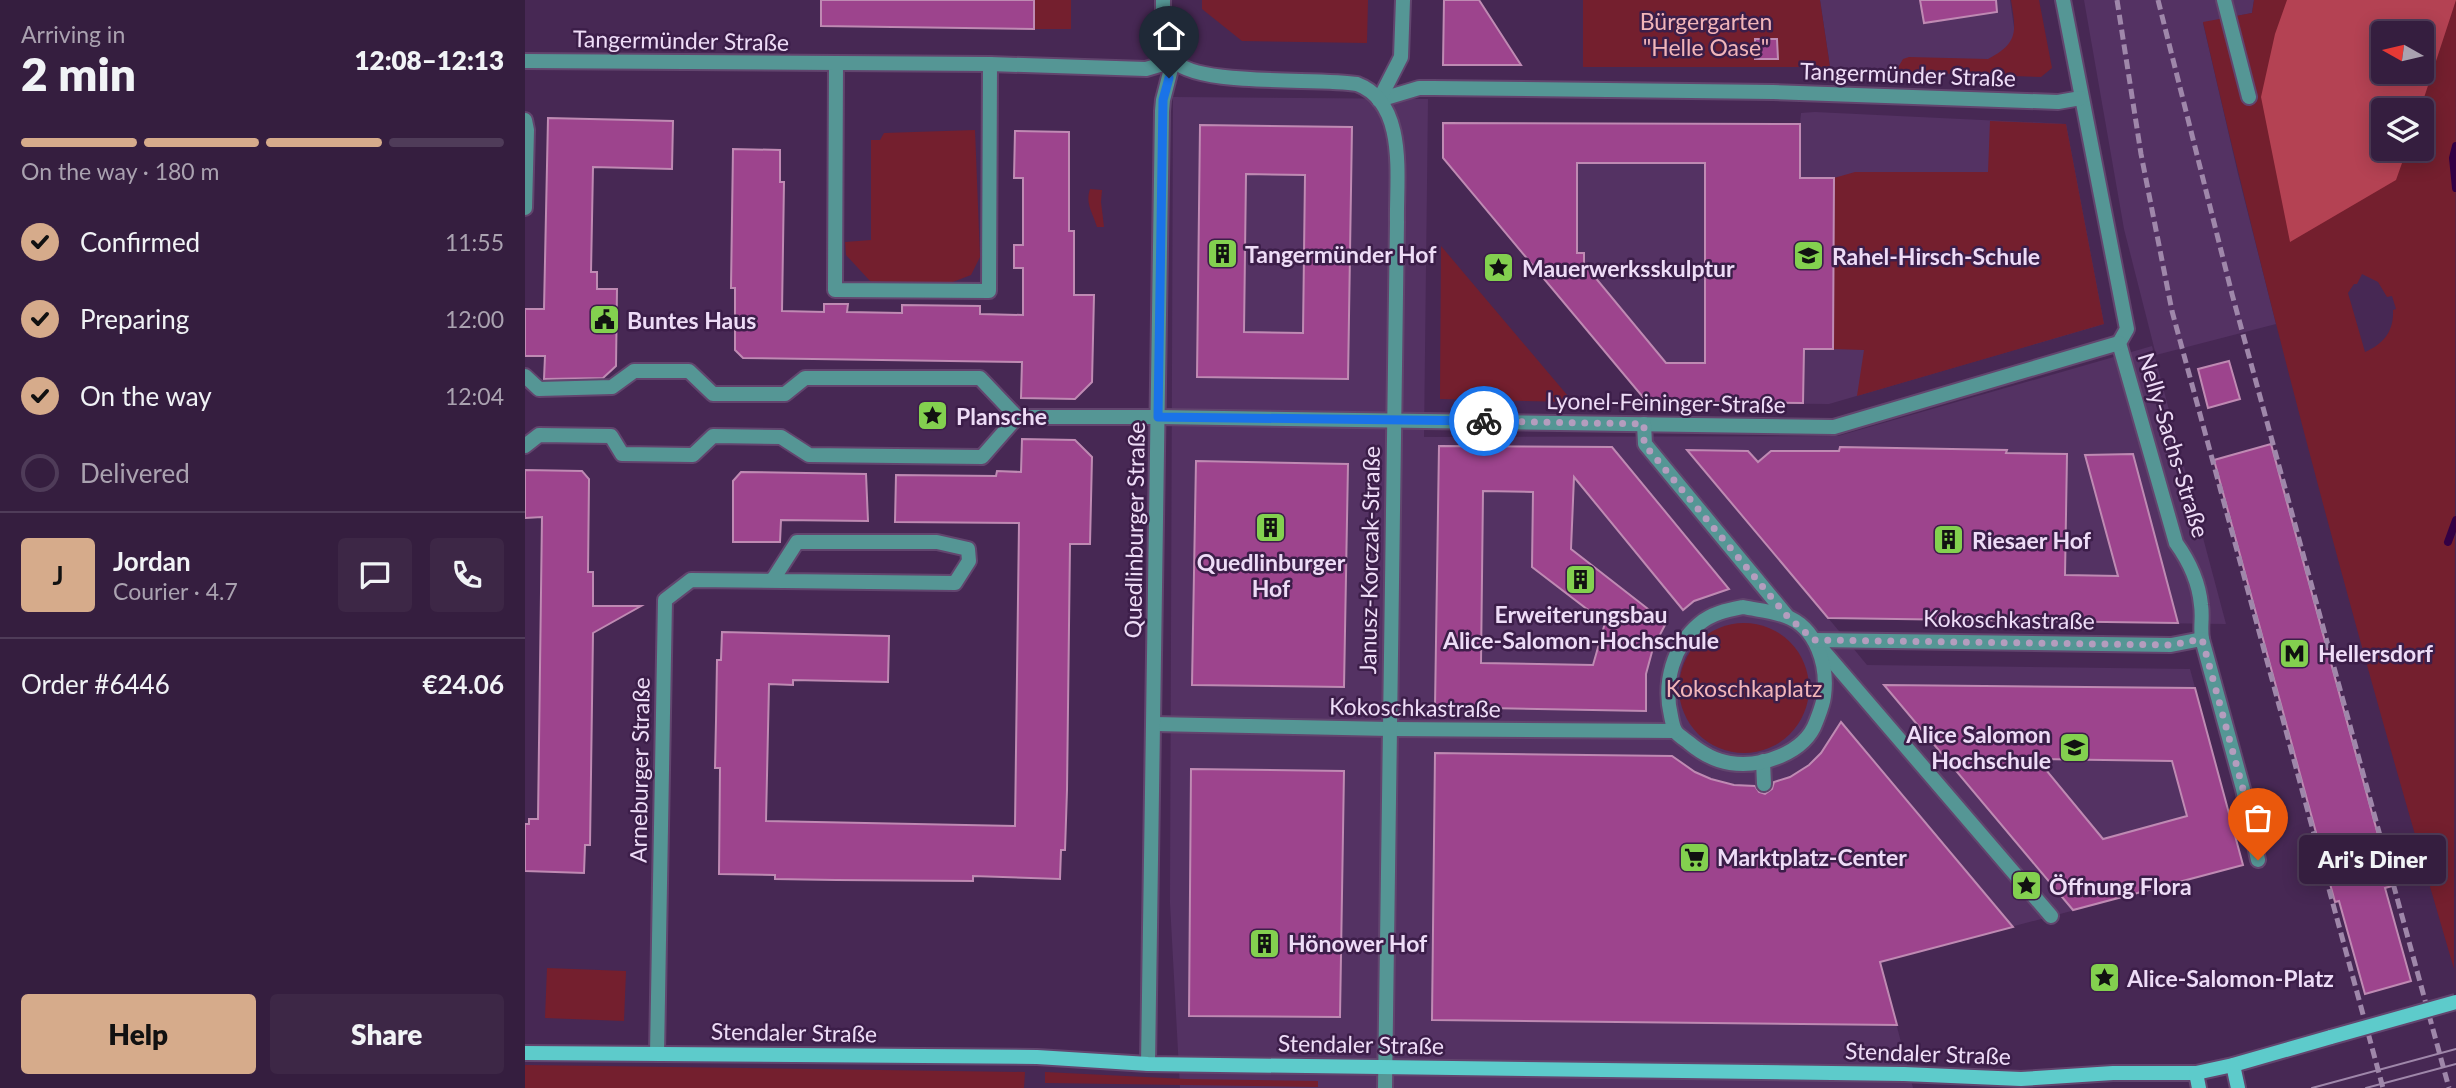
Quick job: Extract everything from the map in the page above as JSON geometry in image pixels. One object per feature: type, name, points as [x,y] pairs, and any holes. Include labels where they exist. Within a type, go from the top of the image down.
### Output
[{"type":"main road","points":[[2199,1088],[2196,1073],[2456,1002]]},
{"type":"main road","name":"Stendaler Straße","points":[[525,1053],[1037,1058],[1149,1064],[1904,1074],[2021,1079],[2113,1073],[2196,1073]]},
{"type":"main road","points":[[2232,1065],[2238,1088]]},
{"type":"street","points":[[1163,0],[1163,29],[1173,61],[1195,72],[1213,77],[1357,84],[1365,87],[1379,100],[1401,57],[1402,0]]},
{"type":"street","name":"Nelly-Sachs-Straße","points":[[2063,0],[2127,329],[2119,343],[2176,543],[2189,561],[2201,606],[2202,639],[2243,789],[2258,860]]},
{"type":"street","points":[[2224,0],[2249,97]]},
{"type":"street","name":"Tangermünder Straße","points":[[525,61],[990,64],[1146,69],[1173,61]]},
{"type":"street","name":"Quedlinburger Straße","points":[[1149,1064],[1163,100],[1173,61]]},
{"type":"street","points":[[836,64],[835,290],[989,291],[990,64]]},
{"type":"street","name":"Tangermünder Straße","points":[[1379,100],[1419,88],[1773,92],[2058,102],[2081,98]]},
{"type":"street","name":"Janusz-Korczak-Straße","points":[[1379,100],[1394,130],[1397,147],[1385,1088]]},
{"type":"street","points":[[525,120],[525,208]]},
{"type":"street","name":"Lyonel-Feininger-Straße","points":[[1017,416],[1834,427],[2119,343]]},
{"type":"street","points":[[525,376],[539,388],[612,387],[634,371],[689,371],[713,394],[785,394],[805,378],[980,378],[1017,416],[982,457],[809,455],[781,437],[713,436],[693,455],[622,454],[611,436],[539,435],[525,446]]},
{"type":"street","points":[[1644,424],[1644,444],[1787,616],[1814,640],[2051,916]]},
{"type":"street","name":"Arneburger Straße","points":[[657,1054],[665,600],[691,580],[772,581],[955,583],[969,561],[968,549],[937,542],[797,542],[772,581]]},
{"type":"street","points":[[1787,616],[1743,607],[1720,611],[1700,623],[1684,640],[1668,682],[1668,697],[1675,731],[1695,748],[1719,760],[1740,764],[1779,757],[1792,749],[1814,727],[1824,698],[1825,667],[1814,640]]},
{"type":"street","name":"Kokoschkastraße","points":[[1814,640],[2171,645],[2202,639]]},
{"type":"street","name":"Kokoschkastraße","points":[[1154,724],[1675,731]]},
{"type":"street","points":[[1763,761],[1765,784]]},
{"type":"shaded area","points":[[1820,0],[2010,0],[2021,76],[1830,67]]},
{"type":"shaded area","points":[[2084,0],[2254,0],[2252,13],[2203,23],[2276,324],[2156,355],[2124,229]]},
{"type":"shaded area","points":[[2287,0],[2456,0],[2434,67],[2434,21],[2371,21],[2371,84],[2429,84],[2424,98],[2371,98],[2371,161],[2403,161],[2396,180],[2290,242],[2261,97],[2275,34]]},
{"type":"shaded area","points":[[1173,97],[1428,99],[1424,437],[1838,436],[2152,346],[2226,624],[1829,619],[1867,665],[2190,669],[2243,865],[1880,962],[1913,1088],[1180,1088],[1170,903]]},
{"type":"shaded area","name":"Rahel-Hirsch-Schule","points":[[1801,113],[2066,124],[2104,324],[1829,404],[1647,402],[1443,158],[1443,123],[1800,124]]},
{"type":"green space","points":[[1034,0],[1071,0],[1071,29],[1034,29]]},
{"type":"green space","points":[[1202,0],[1368,0],[1367,43],[1242,41],[1202,9]]},
{"type":"green space","name":"Bürgergarten \"Helle Oase\"","points":[[1583,0],[1820,0],[1830,67],[1583,67]]},
{"type":"green space","points":[[2011,0],[2039,0],[2052,68],[2041,77],[1899,72],[1897,69],[1903,59],[1909,57],[1988,59],[1998,53],[2013,35]]},
{"type":"green space","points":[[2254,0],[2456,0],[2454,969],[2321,498],[2260,261],[2203,22],[2252,13]],"holes":[[[2362,274],[2378,282],[2387,297],[2392,296],[2396,309],[2393,310],[2392,324],[2386,336],[2378,345],[2365,352],[2348,293]]]},
{"type":"green space","points":[[1990,121],[2066,124],[2104,324],[1857,396],[1864,350],[1833,349],[1834,178],[1855,172],[1988,172]]},
{"type":"green space","points":[[975,130],[980,257],[971,275],[945,285],[871,282],[846,255],[845,242],[871,240],[871,140],[880,140],[884,133]]},
{"type":"green space","points":[[1090,189],[1102,190],[1104,227],[1097,227],[1088,199]]},
{"type":"green space","points":[[1441,246],[1573,402],[1440,399]]},
{"type":"green space","name":"Kokoschkaplatz","points":[[1744,623],[1769,628],[1790,642],[1804,663],[1809,688],[1804,713],[1790,734],[1769,748],[1744,753],[1719,748],[1698,734],[1684,713],[1679,688],[1684,663],[1698,642],[1719,628]]},
{"type":"green space","points":[[547,968],[626,971],[624,1021],[545,1018]]},
{"type":"green space","points":[[525,1065],[1025,1072],[1024,1088],[525,1088]]},
{"type":"green space","points":[[1045,1072],[1186,1079],[1318,1081],[1318,1087],[1045,1083]]},
{"type":"building","points":[[821,0],[1034,0],[1034,29],[821,26]]},
{"type":"building","points":[[1444,0],[1479,0],[1521,65],[1443,65]]},
{"type":"building","points":[[1920,0],[1996,0],[1997,12],[1924,23]]},
{"type":"building","points":[[1755,39],[1777,39],[1778,59],[1755,59]]},
{"type":"building","points":[[548,118],[673,121],[672,169],[593,167],[591,272],[597,272],[597,289],[617,289],[616,366],[603,378],[544,379],[545,356],[525,356],[525,309],[544,309]]},
{"type":"building","points":[[1443,123],[1800,124],[1800,178],[1834,178],[1833,349],[1804,349],[1803,403],[1647,402],[1443,158]],"holes":[[[1577,163],[1705,163],[1705,363],[1666,363],[1584,264],[1584,253],[1577,253]]]},
{"type":"building","name":"Tangermünder Hof","points":[[1200,125],[1352,127],[1348,379],[1197,377]],"holes":[[[1246,174],[1305,175],[1303,333],[1244,332]]]},
{"type":"building","points":[[1015,131],[1069,132],[1069,231],[1074,231],[1074,295],[1094,295],[1092,382],[1075,399],[1021,398],[1022,362],[743,358],[735,350],[735,288],[731,288],[733,149],[780,150],[780,182],[784,182],[782,311],[824,312],[824,304],[848,304],[847,312],[902,313],[902,305],[980,306],[980,314],[1023,315],[1023,268],[1014,268],[1014,245],[1023,245],[1023,178],[1014,178]]},
{"type":"building","points":[[2229,361],[2240,399],[2208,408],[2198,369]]},
{"type":"building","points":[[1022,439],[1075,440],[1092,457],[1090,544],[1070,544],[1067,790],[1065,850],[1061,850],[1060,879],[973,876],[973,881],[836,880],[775,879],[775,875],[719,874],[720,768],[715,768],[717,660],[721,660],[722,632],[889,636],[888,682],[793,680],[793,685],[769,684],[766,821],[1015,826],[1019,523],[895,522],[896,475],[996,476],[997,471],[1021,472]]},
{"type":"building","points":[[2271,444],[2392,886],[2385,888],[2411,981],[2365,994],[2339,901],[2335,902],[2214,460]]},
{"type":"building","points":[[1439,446],[1612,447],[1729,589],[1694,601],[1683,610],[1574,477],[1571,549],[1666,623],[1653,648],[1646,674],[1646,711],[1435,707]],"holes":[[[1483,491],[1533,492],[1532,567],[1605,623],[1593,665],[1481,663]]]},
{"type":"building","name":"Riesaer Hof","points":[[1840,447],[2007,450],[2006,453],[2067,454],[2065,575],[2118,576],[2085,455],[2133,454],[2178,623],[1828,618],[1687,450],[1748,451],[1758,462],[1771,451],[1839,451]]},
{"type":"building","name":"Quedlinburger Hof","points":[[1196,461],[1348,464],[1344,687],[1192,685]]},
{"type":"building","points":[[525,470],[582,471],[589,479],[588,572],[593,572],[593,606],[641,606],[593,633],[590,845],[585,845],[584,873],[525,871],[525,824],[529,824],[529,819],[538,819],[542,517],[525,518]]},
{"type":"building","points":[[741,472],[866,474],[868,521],[781,520],[780,542],[733,542],[733,481]]},
{"type":"building","name":"Alice Salomon Hochschule","points":[[1884,685],[2195,688],[2243,865],[2073,910]],"holes":[[[2037,759],[2172,761],[2187,816],[2103,839]]]},
{"type":"building","name":"Marktplatz-Center","points":[[1841,722],[2013,927],[1880,962],[1897,1025],[1432,1020],[1435,753],[1672,756],[1711,779],[1734,785],[1755,786],[1759,792],[1765,794],[1772,789],[1774,782],[1790,777],[1809,765],[1821,753]]},
{"type":"building","name":"Hönower Hof","points":[[1191,769],[1344,771],[1340,1017],[1189,1016]]},
{"type":"waterway","points":[[2456,146],[2453,158],[2456,188]]},
{"type":"waterway","points":[[2448,542],[2456,520]]},
{"type":"tram line","points":[[2312,1088],[2456,1049]]},
{"type":"tram line","points":[[2366,1088],[2456,1064]]},
{"type":"railway","points":[[2117,0],[2141,154],[2172,311],[2383,1088]]},
{"type":"railway","points":[[2158,0],[2232,294],[2449,1088]]},
{"type":"way so far","points":[[1484,421],[1644,424],[1644,444],[1787,616],[1814,640],[2171,645],[2202,639],[2243,789],[2258,860]]},
{"type":"place","name":"Tangermünder Hof","points":[[1222,254]]},
{"type":"place","name":"Rahel-Hirsch-Schule","points":[[1809,256]]},
{"type":"place","name":"Mauerwerksskulptur","points":[[1499,268]]},
{"type":"place","name":"Buntes Haus","points":[[604,320]]},
{"type":"place","name":"Plansche","points":[[933,416]]},
{"type":"place","name":"Quedlinburger Hof","points":[[1271,528]]},
{"type":"place","name":"Riesaer Hof","points":[[1949,540]]},
{"type":"place","name":"Erweiterungsbau Alice-Salomon-Hochschule","points":[[1581,580]]},
{"type":"place","name":"Hellersdorf","points":[[2295,653]]},
{"type":"place","name":"Alice Salomon Hochschule","points":[[2074,747]]},
{"type":"place","name":"Marktplatz-Center","points":[[1694,857]]},
{"type":"place","name":"Ari's Diner","points":[[2258,860]]},
{"type":"place","name":"Öffnung Flora","points":[[2026,886]]},
{"type":"place","name":"Hönower Hof","points":[[1265,943]]},
{"type":"place","name":"Alice-Salomon-Platz","points":[[2104,978]]},
{"type":"route","points":[[1169,78],[1163,100],[1158,417],[1484,421]]}]
